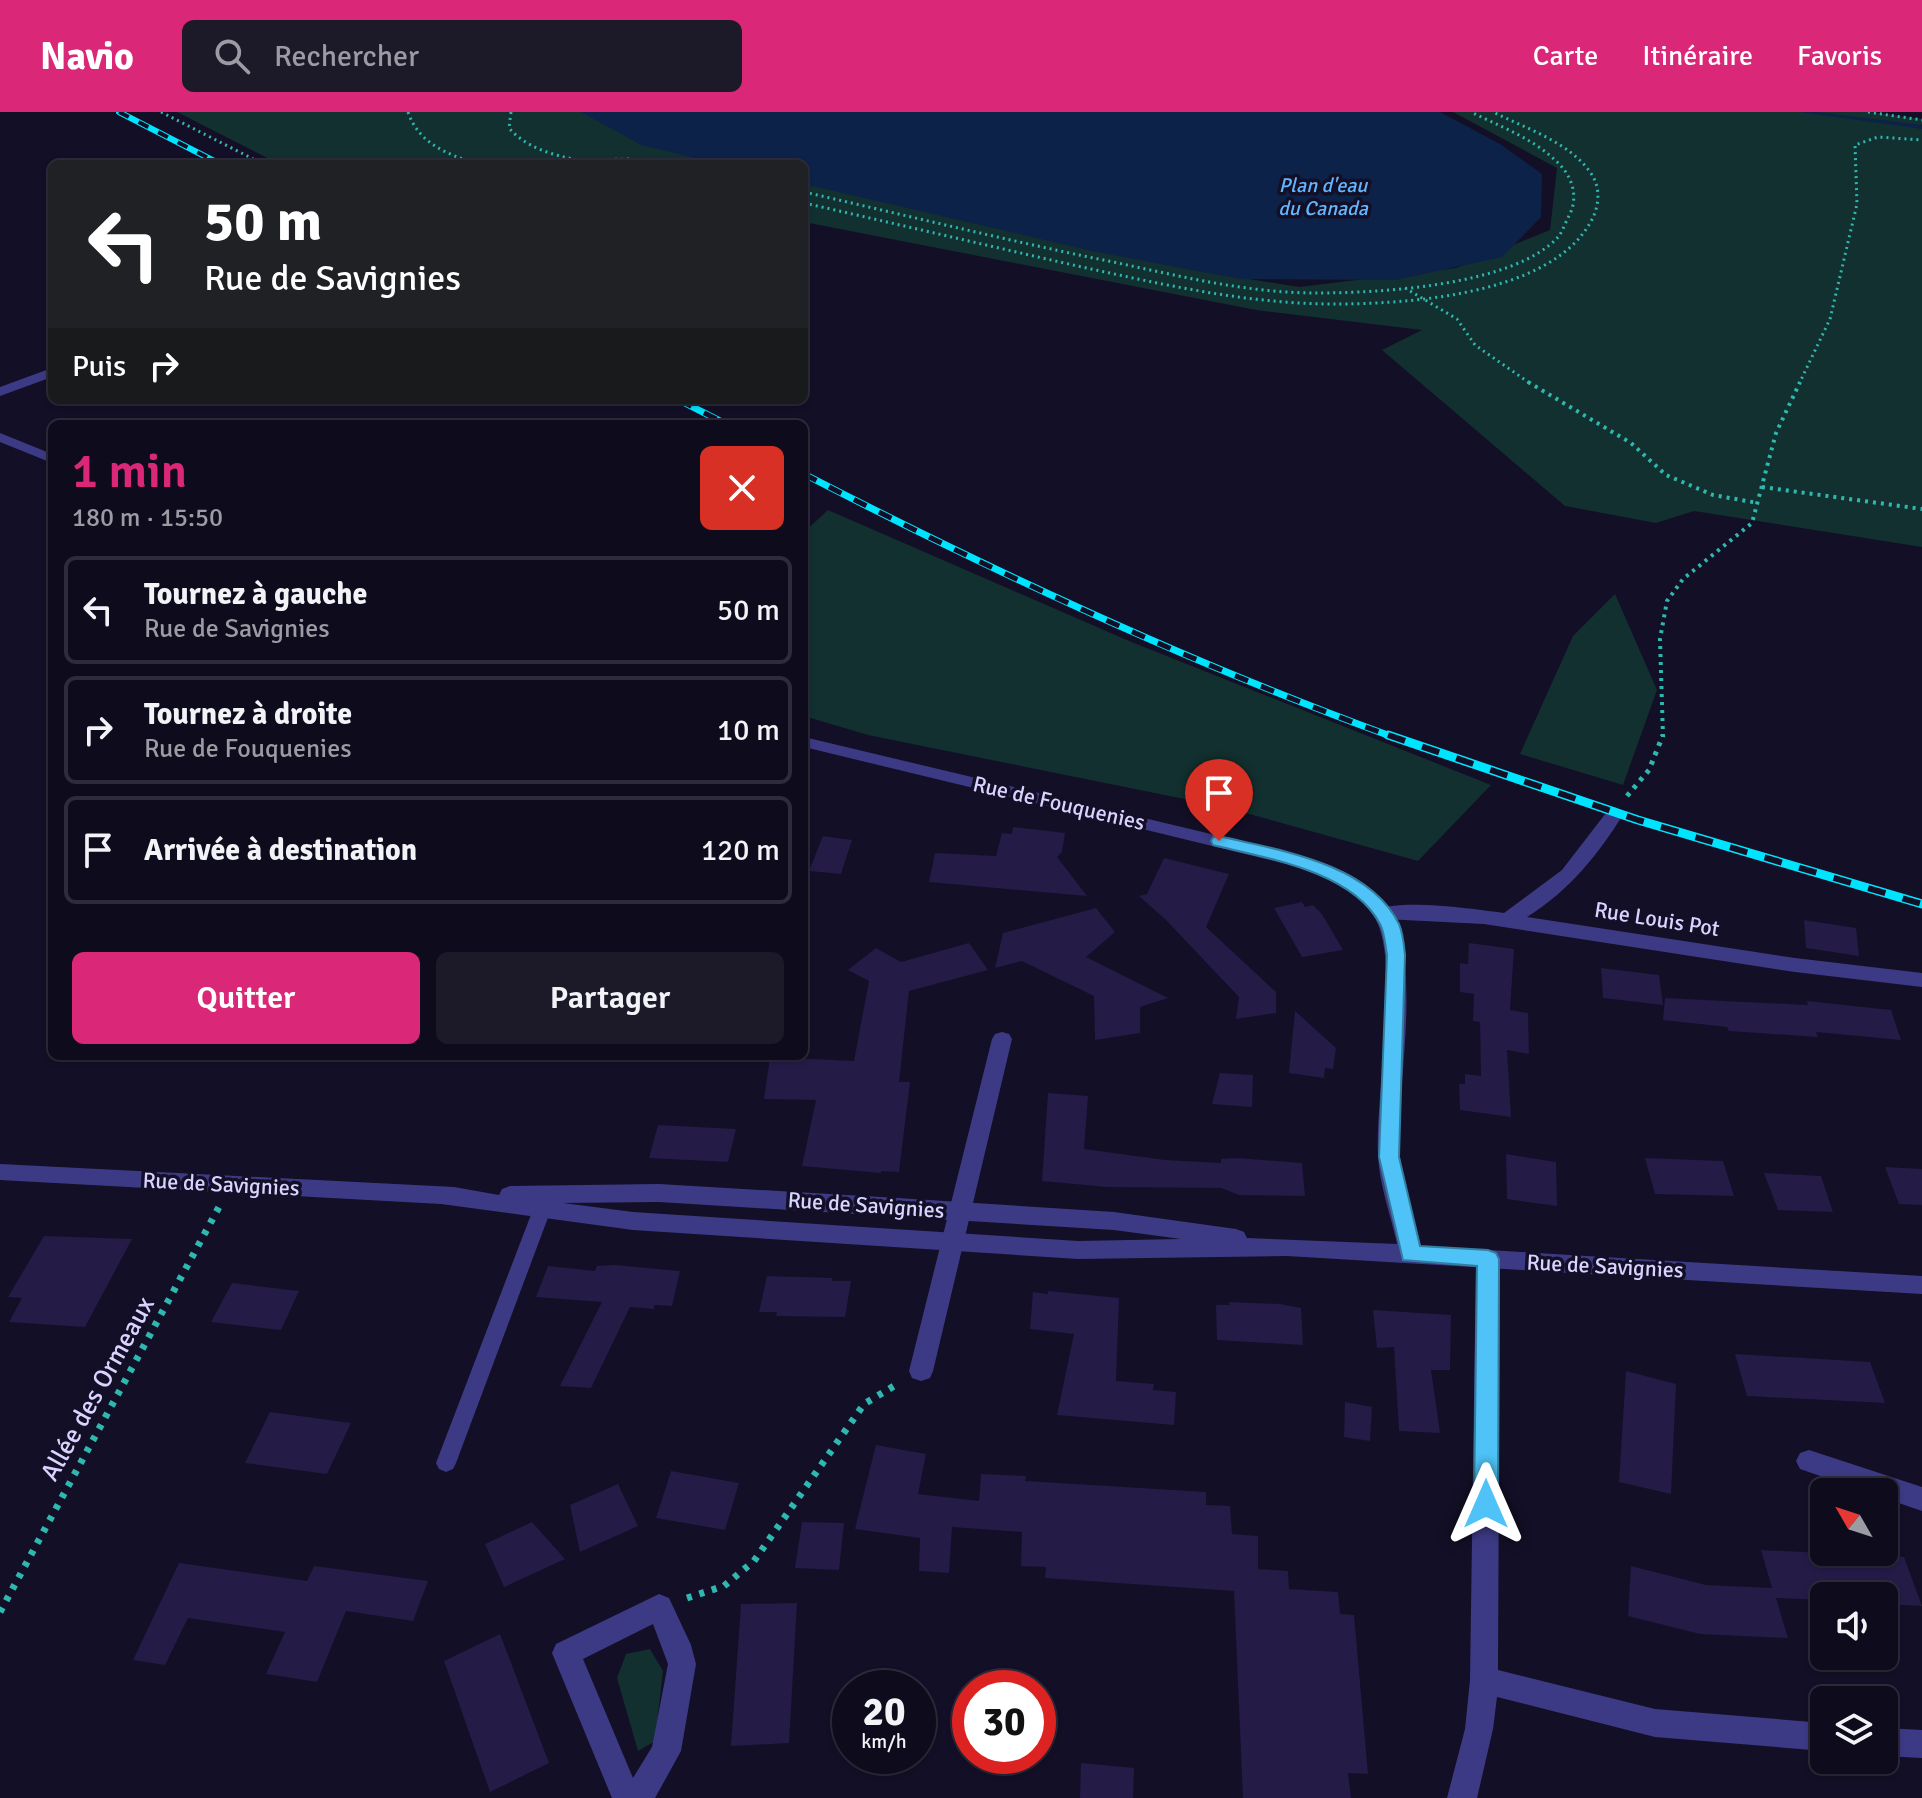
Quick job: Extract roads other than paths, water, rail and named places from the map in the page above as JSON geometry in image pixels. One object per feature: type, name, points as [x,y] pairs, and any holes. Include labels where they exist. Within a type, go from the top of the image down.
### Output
[{"type":"street","points":[[0,392],[48,374]]},
{"type":"street","points":[[0,437],[48,457]]},
{"type":"street","name":"Rue de Fouquenies","points":[[808,743],[1296,860],[1351,884],[1384,913]]},
{"type":"street","points":[[1507,920],[1548,893],[1585,860],[1615,813]]},
{"type":"street","name":"Rue Louis Pot","points":[[1384,913],[1427,912],[1507,920],[1858,974],[1922,980]]},
{"type":"street","points":[[1384,913],[1391,926],[1396,955],[1389,1157],[1411,1254]]},
{"type":"street","points":[[921,1371],[1002,1039]]},
{"type":"street","name":"Rue de Savignies","points":[[0,1172],[545,1202],[659,1193],[1145,1224],[1287,1247]]},
{"type":"street","name":"Rue de Savignies","points":[[545,1202],[633,1221],[1078,1250],[1287,1247],[1922,1285]]},
{"type":"street","points":[[1462,1798],[1479,1729],[1484,1680],[1488,1259]]},
{"type":"street","points":[[1809,1461],[1922,1499]]},
{"type":"street","points":[[627,1798],[566,1653],[659,1607],[677,1645],[682,1664],[666,1751],[638,1798]]},
{"type":"street","points":[[1484,1680],[1655,1723],[1810,1736]]},
{"type":"street","points":[[1898,1743],[1922,1744]]},
{"type":"lane","points":[[446,1463],[545,1202]]},
{"type":"water","name":"Plan d'eau du Canada","points":[[581,112],[1440,112],[1500,144],[1542,174],[1541,217],[1502,257],[1396,280],[1240,279],[1092,251],[808,185],[808,160],[703,160],[641,145]]},
{"type":"waterway","points":[[1804,112],[1922,127]]},
{"type":"railway","points":[[119,112],[212,160]]},
{"type":"railway","points":[[687,404],[718,420]]},
{"type":"railway","points":[[808,476],[1094,615],[1242,679],[1393,737]]},
{"type":"railway","points":[[1388,735],[1638,820],[1922,904]]}]
